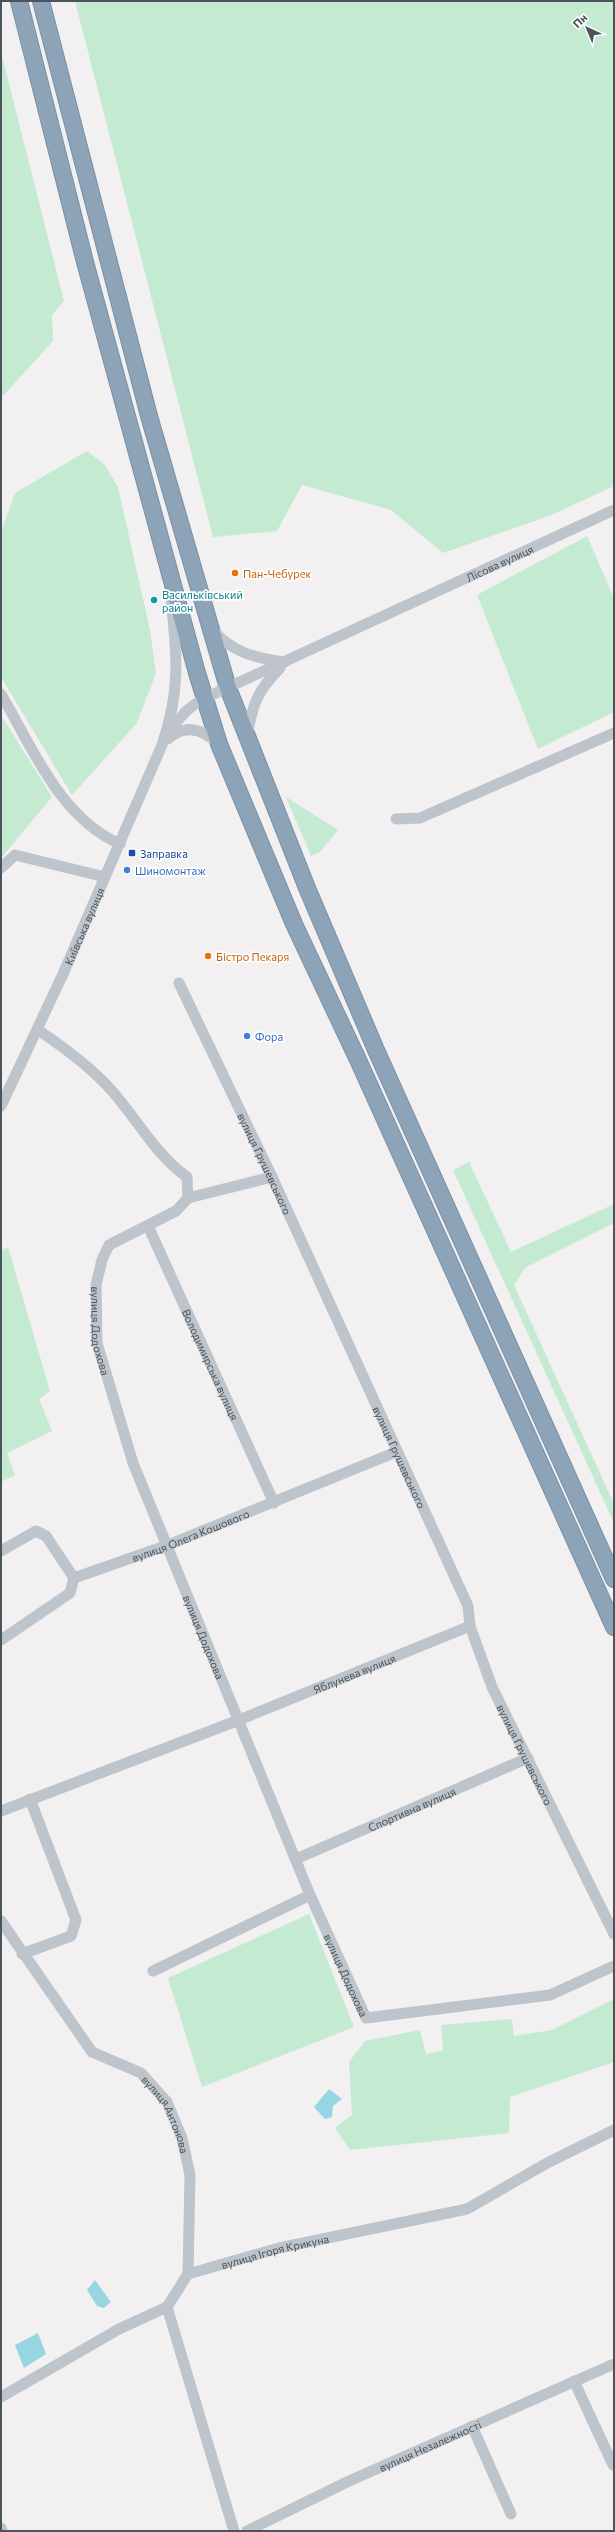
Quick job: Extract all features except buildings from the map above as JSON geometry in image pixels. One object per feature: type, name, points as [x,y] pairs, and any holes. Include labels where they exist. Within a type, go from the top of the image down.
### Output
[{"type":"highway","points":[[19,1],[85,262],[168,569],[219,744],[294,924],[359,1062],[614,1627]]},
{"type":"highway","points":[[41,1],[149,416],[228,688],[246,739],[376,1050],[614,1579]]},
{"type":"street","name":"Лісова вулиця","points":[[162,745],[179,717],[192,705],[205,698],[614,510]]},
{"type":"street","points":[[162,745],[172,716],[176,694],[177,657],[168,569]]},
{"type":"street","points":[[210,627],[225,642],[242,653],[257,658],[286,662]]},
{"type":"street","points":[[246,739],[252,707],[259,692],[286,662]]},
{"type":"street","points":[[1,694],[58,792],[90,825],[120,844]]},
{"type":"street","points":[[162,745],[176,732],[187,728],[204,733],[219,744]]},
{"type":"street","points":[[396,819],[420,818],[614,733]]},
{"type":"street","name":"Київська вулиця","points":[[1,1106],[38,1030],[162,745]]},
{"type":"street","points":[[1,868],[15,855],[105,877]]},
{"type":"street","name":"вулиця Грушевського","points":[[179,983],[272,1177],[363,1374],[396,1452],[468,1606],[470,1626],[492,1687],[614,1934]]},
{"type":"street","points":[[38,1030],[70,1052],[112,1092],[170,1165],[187,1177],[188,1198],[272,1177]]},
{"type":"street","name":"вулиця Додохова","points":[[188,1198],[176,1211],[109,1245],[102,1260],[96,1285],[97,1343],[133,1463],[168,1545],[310,1895],[366,2018],[550,1995],[614,1966]]},
{"type":"street","name":"Володимирська вулиця","points":[[148,1226],[274,1502]]},
{"type":"street","name":"вулиця Олега Кошового","points":[[74,1578],[168,1545],[396,1452]]},
{"type":"street","points":[[1,1551],[36,1531],[46,1536],[74,1578],[70,1593],[1,1640]]},
{"type":"street","name":"Яблунева вулиця","points":[[239,1720],[470,1626]]},
{"type":"street","points":[[1,1811],[239,1720]]},
{"type":"street","name":"Спортивна вулиця","points":[[296,1859],[528,1758]]},
{"type":"street","points":[[22,1954],[72,1936],[76,1920],[30,1799]]},
{"type":"street","points":[[153,1971],[310,1895]]},
{"type":"street","name":"вулиця Антонова","points":[[1,1921],[22,1954],[92,2052],[142,2074],[167,2102],[182,2138],[190,2175],[188,2274]]},
{"type":"street","name":"вулиця Ігоря Крикуна","points":[[188,2274],[279,2248],[466,2208],[549,2162],[614,2130]]},
{"type":"street","points":[[1,2397],[119,2329],[166,2307],[188,2274]]},
{"type":"street","points":[[166,2307],[234,2531]]},
{"type":"street","name":"вулиця Незалежності","points":[[247,2531],[349,2481],[614,2364]]},
{"type":"street","points":[[574,2381],[613,2465]]},
{"type":"street","points":[[472,2426],[511,2514]]},
{"type":"green space","points":[[75,1],[614,1],[614,486],[549,516],[443,553],[391,510],[302,485],[277,531],[213,537]]},
{"type":"green space","points":[[1,52],[64,301],[52,315],[53,341],[1,398]]},
{"type":"green space","points":[[87,451],[105,465],[118,487],[150,630],[156,673],[137,723],[72,795],[1,677],[1,532],[15,493]]},
{"type":"green space","points":[[587,536],[614,598],[614,712],[538,749],[477,595]]},
{"type":"green space","points":[[1,715],[52,797],[1,858]]},
{"type":"green space","points":[[286,797],[338,830],[320,852],[311,856]]},
{"type":"green space","points":[[469,1162],[511,1252],[614,1204],[614,1223],[525,1268],[514,1285],[614,1504],[614,1523],[453,1170]]},
{"type":"green space","points":[[8,1247],[50,1391],[39,1399],[52,1431],[7,1453],[15,1475],[1,1482],[1,1250]]},
{"type":"green space","points":[[309,1914],[354,2027],[202,2087],[168,1978]]},
{"type":"green space","points":[[614,1999],[614,2062],[510,2097],[509,2133],[350,2150],[335,2128],[352,2115],[349,2062],[365,2041],[420,2030],[426,2054],[443,2051],[441,2025],[512,2019],[514,2036],[552,2030]]},
{"type":"water","points":[[329,2089],[342,2099],[333,2106],[332,2117],[325,2119],[314,2107]]},
{"type":"water","points":[[95,2280],[111,2302],[104,2308],[97,2306],[87,2290]]},
{"type":"water","points":[[38,2333],[46,2354],[24,2368],[15,2345]]},
{"type":"place","name":"Пан-Чебурек","points":[[235,573]]},
{"type":"place","name":"Васильківський район","points":[[154,600]]},
{"type":"place","name":"Заправка","points":[[132,853]]},
{"type":"place","name":"Шиномонтаж","points":[[127,870]]},
{"type":"place","name":"Бістро Пекаря","points":[[208,956]]},
{"type":"place","name":"Фора","points":[[247,1036]]}]
